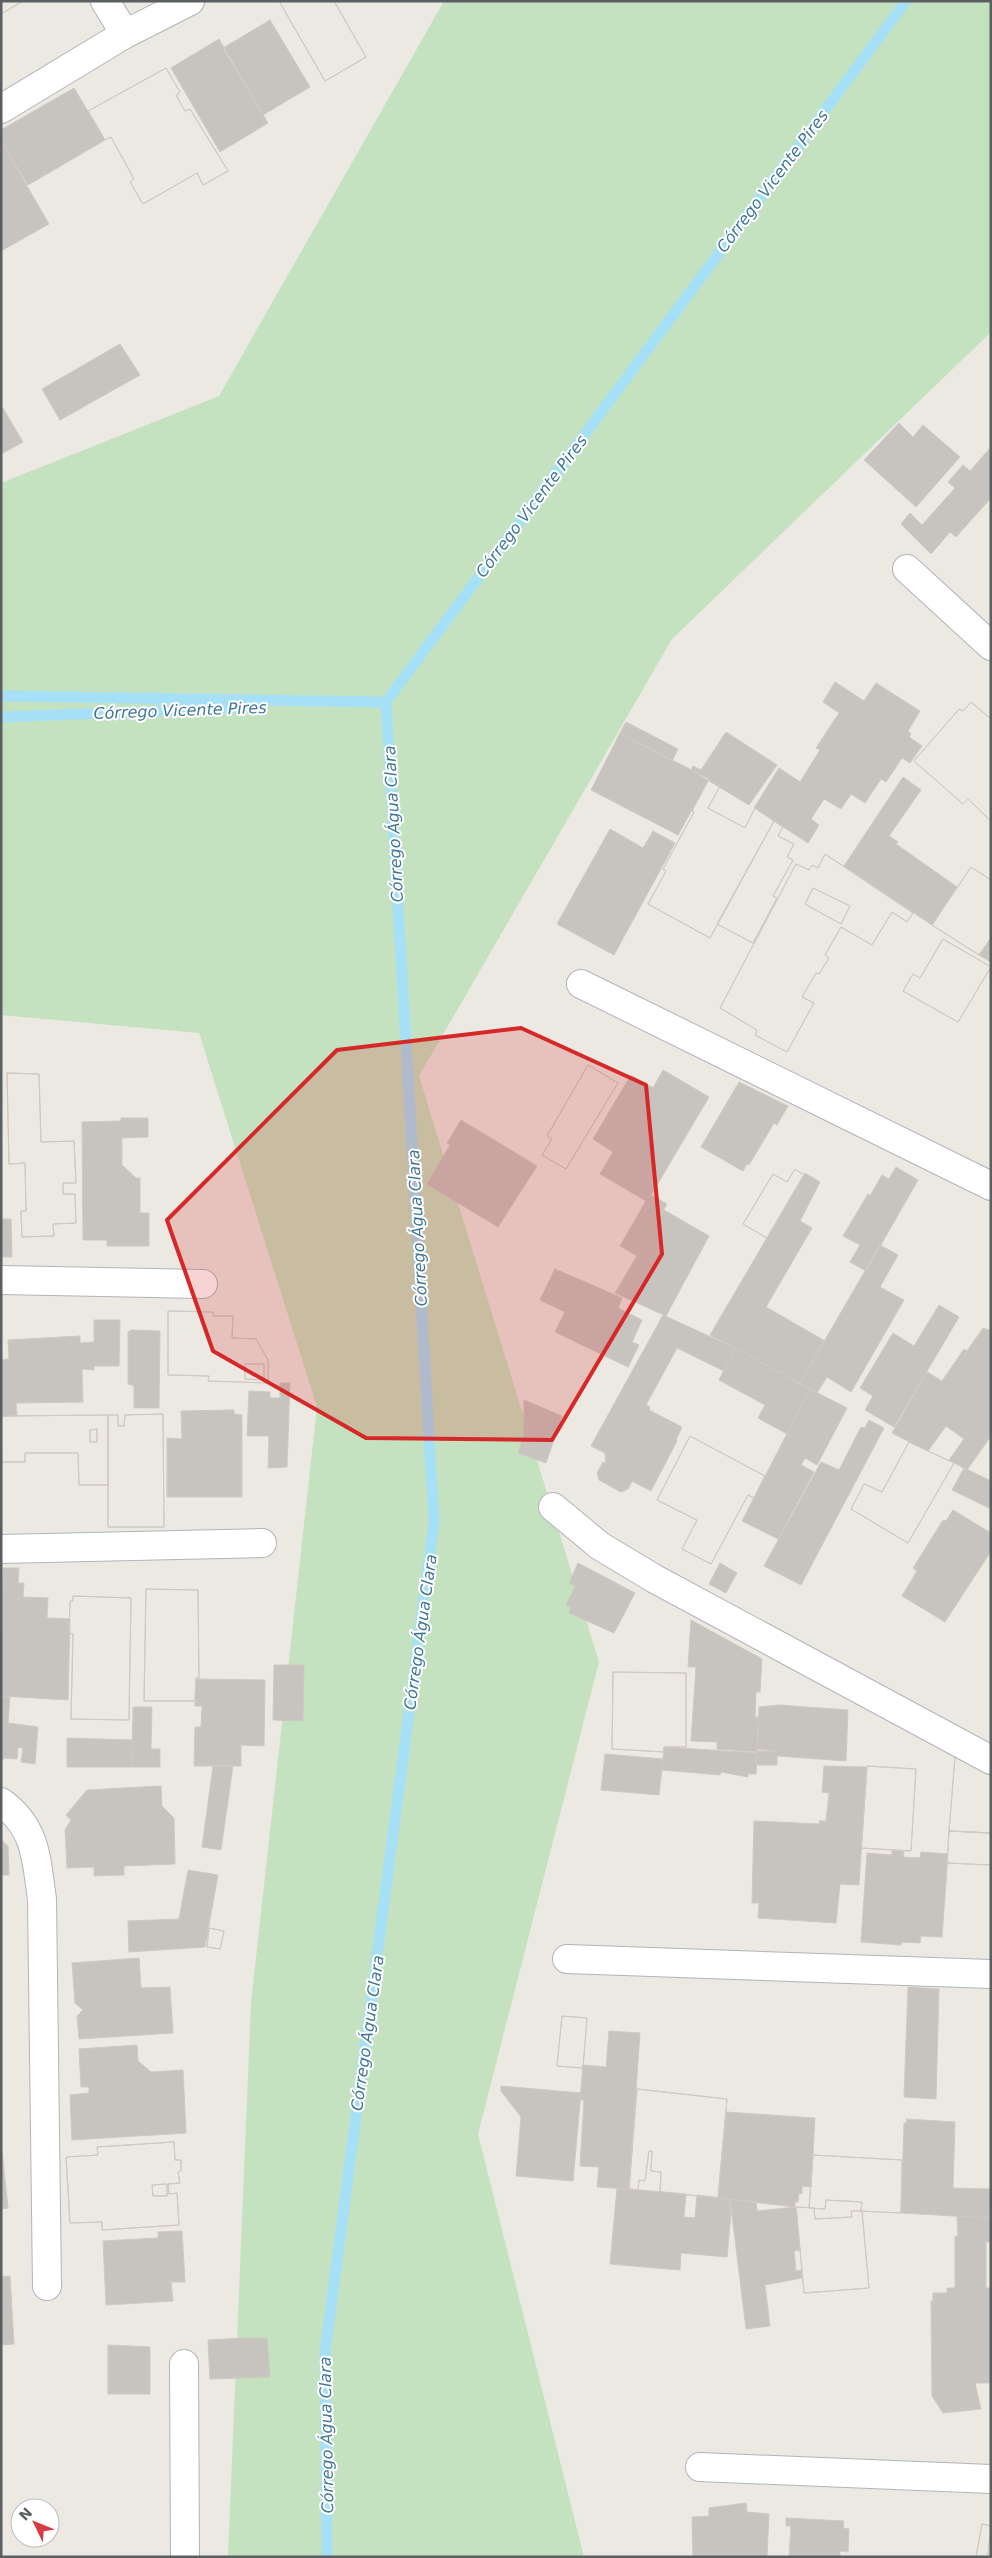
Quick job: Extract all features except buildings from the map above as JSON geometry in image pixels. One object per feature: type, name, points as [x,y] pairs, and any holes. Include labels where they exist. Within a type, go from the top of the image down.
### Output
[{"type":"street","points":[[105,1],[125,34]]},
{"type":"street","points":[[1,109],[125,34],[190,1]]},
{"type":"street","points":[[907,569],[991,646]]},
{"type":"street","points":[[581,984],[991,1186]]},
{"type":"street","points":[[1,1280],[203,1284]]},
{"type":"street","points":[[553,1507],[600,1546],[655,1579],[991,1760]]},
{"type":"street","points":[[1,1549],[262,1543]]},
{"type":"street","points":[[1,1802],[18,1817],[32,1839],[42,1899],[47,2286]]},
{"type":"street","points":[[567,1958],[991,1974]]},
{"type":"street","points":[[184,2364],[185,2557]]},
{"type":"street","points":[[700,2467],[991,2479]]},
{"type":"highlighted area","points":[[521,1028],[646,1085],[662,1254],[552,1440],[366,1438],[213,1351],[167,1220],[337,1050]]},
{"type":"green space","points":[[444,1],[991,1],[991,332],[672,639],[419,1076],[599,1662],[478,2134],[584,2557],[228,2557],[251,2003],[317,1407],[199,1033],[1,1015],[1,483],[219,396]]},
{"type":"waterway","name":"Córrego Vicente Pires","points":[[378,703],[386,702],[906,1]]},
{"type":"waterway","name":"Córrego Água Clara","points":[[1,696],[386,702],[434,1522],[325,2352],[327,2557]]},
{"type":"waterway","name":"Córrego Vicente Pires","points":[[1,717],[257,707]]}]
